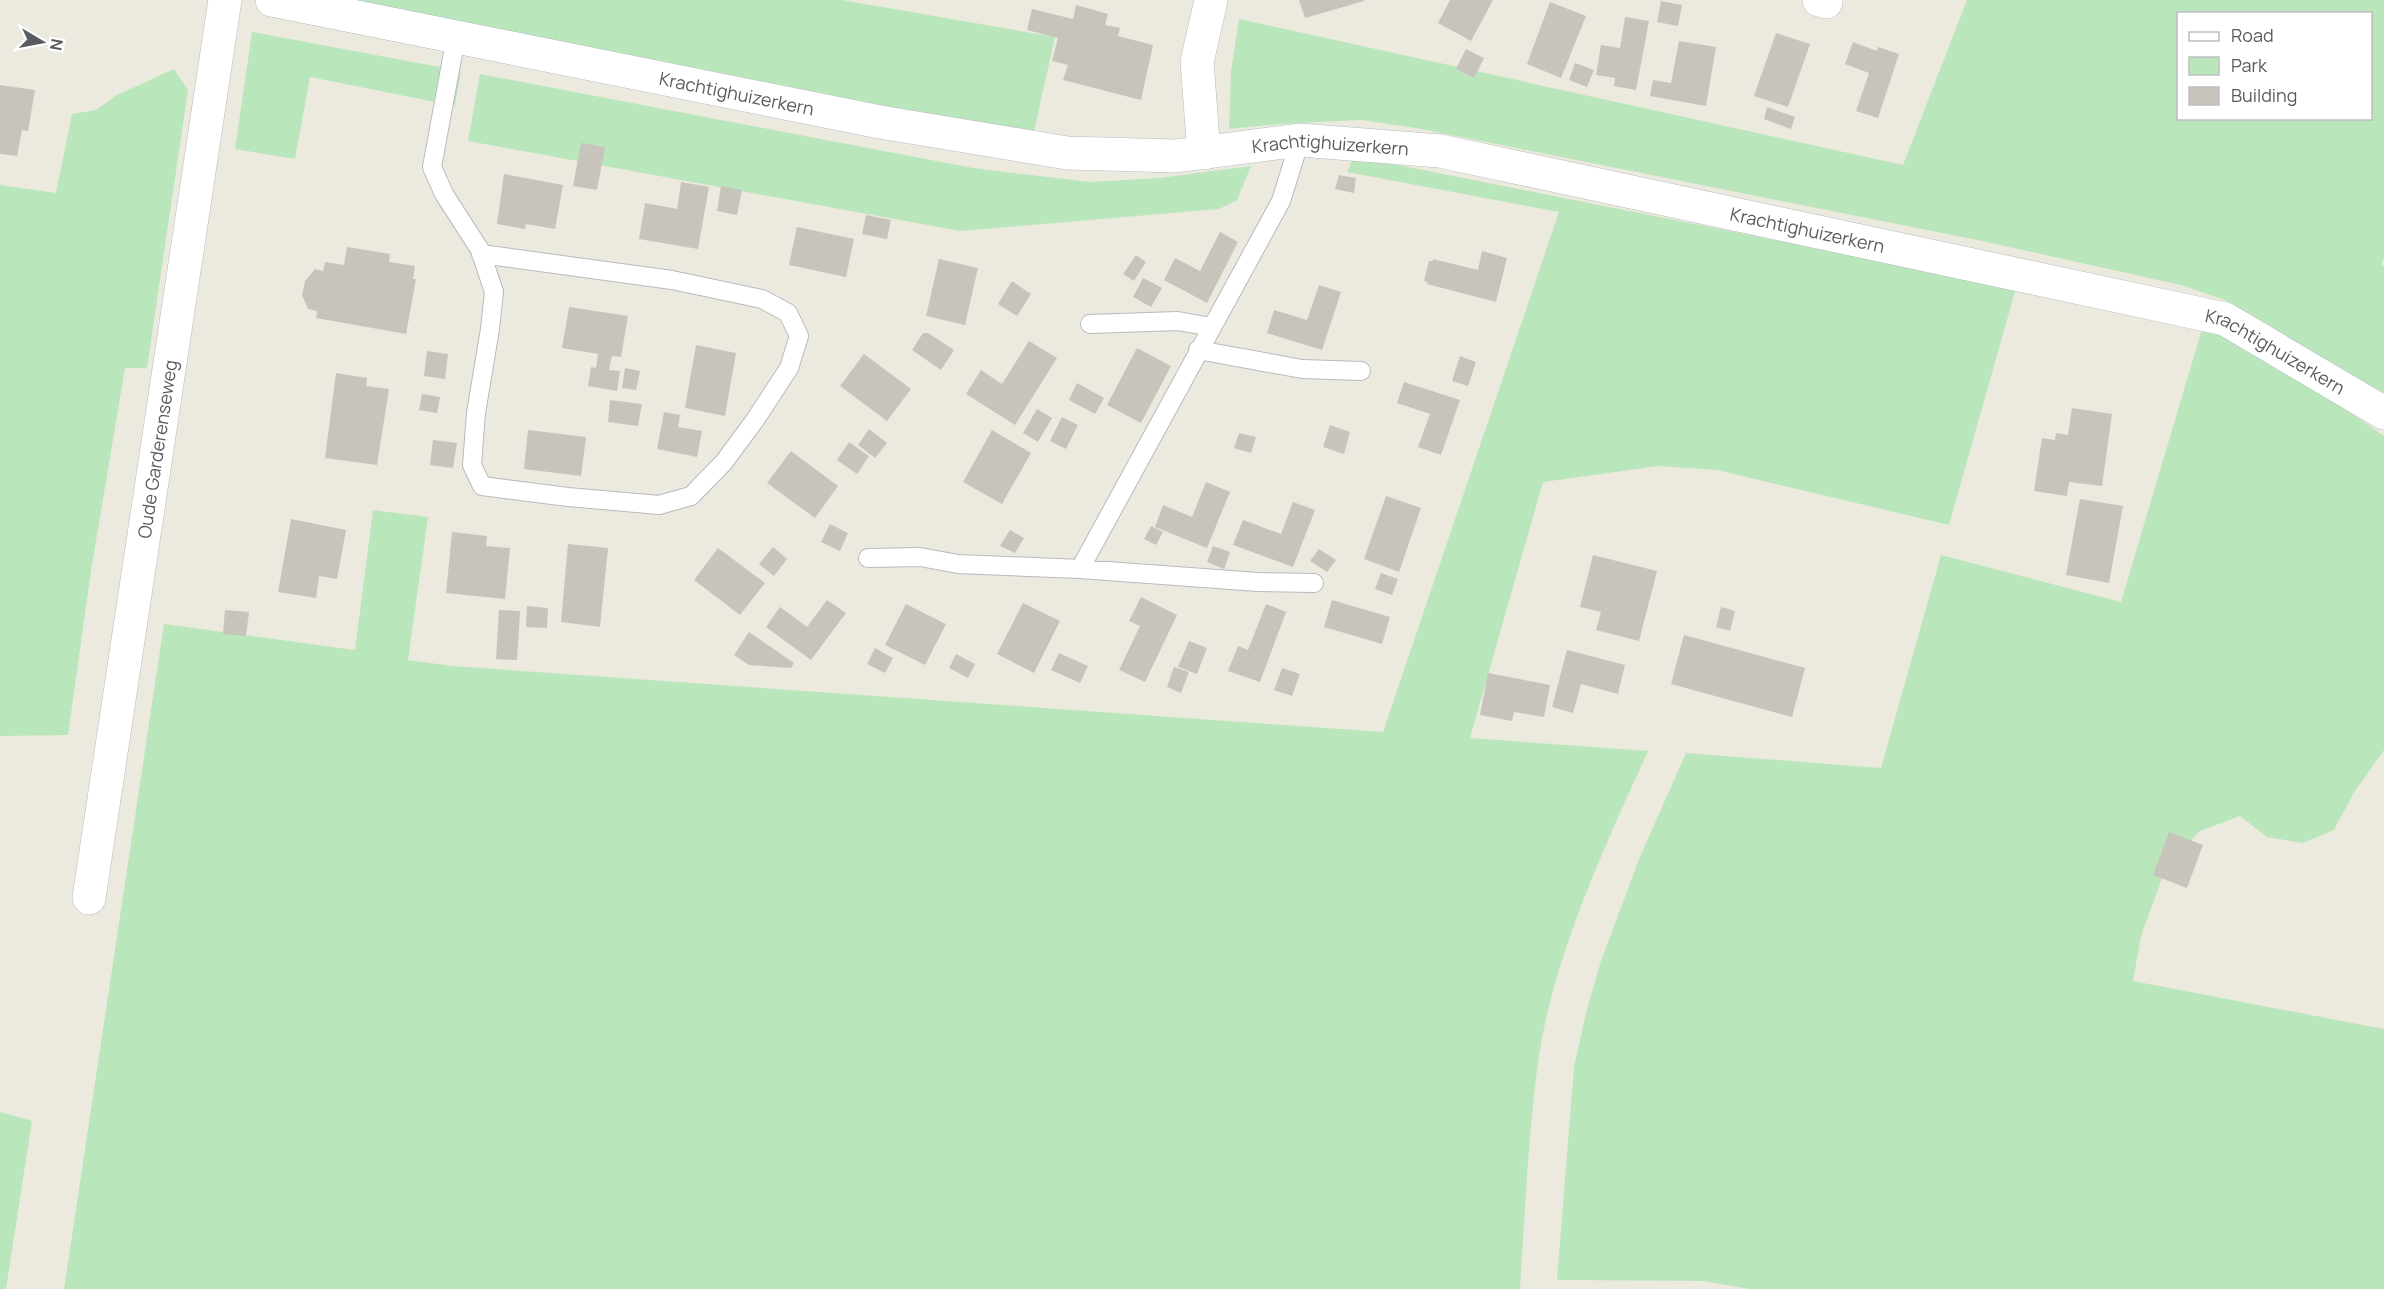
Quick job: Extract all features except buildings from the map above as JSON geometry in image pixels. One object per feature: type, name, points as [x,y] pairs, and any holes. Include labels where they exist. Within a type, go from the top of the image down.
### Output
[{"type":"street","name":"Oude Garderenseweg","points":[[89,898],[225,0]]},
{"type":"street","name":"Krachtighuizerkern","points":[[272,0],[880,122],[1067,153],[1176,156],[1300,140],[1440,151],[2225,319],[2384,413]]},
{"type":"street","points":[[1204,153],[1197,62],[1211,0]]},
{"type":"lane","points":[[456,37],[432,167],[444,194],[482,254],[494,292],[476,413],[472,465],[482,486],[568,497],[660,505],[691,496],[724,462],[755,420],[789,368],[800,336],[788,313],[762,299],[672,280],[482,254]]},
{"type":"lane","points":[[1080,569],[1281,201],[1300,140]]},
{"type":"lane","points":[[1090,324],[1178,321],[1211,327]]},
{"type":"lane","points":[[1198,351],[1302,369],[1361,370]]},
{"type":"lane","points":[[868,558],[920,557],[958,564],[1080,569],[1258,582],[1314,583]]},
{"type":"green space","points":[[300,0],[842,0],[1055,37],[1033,136]]},
{"type":"green space","points":[[1967,0],[2384,0],[2384,258],[2381,265],[2384,266],[2384,403],[2274,328],[2225,300],[2181,285],[1982,241],[1416,128],[1361,120],[1229,129],[1231,71],[1239,19],[1903,165]]},
{"type":"green space","points":[[252,32],[461,71],[455,106],[310,77],[295,159],[235,149]]},
{"type":"green space","points":[[174,69],[188,90],[147,368],[125,368],[91,571],[68,735],[0,736],[0,185],[56,193],[72,114],[96,110],[117,95]]},
{"type":"green space","points":[[480,74],[973,168],[1090,182],[1159,178],[1251,166],[1237,200],[1219,209],[960,231],[468,141]]},
{"type":"green space","points":[[1352,161],[1383,162],[2016,288],[1949,525],[1717,470],[1659,466],[1543,482],[1470,738],[1648,751],[1582,904],[1555,984],[1545,1024],[1532,1119],[1520,1289],[64,1289],[164,624],[355,650],[373,510],[428,517],[408,660],[452,666],[1383,732],[1559,212],[1347,172]]},
{"type":"green space","points":[[2202,329],[2265,354],[2384,436],[2384,750],[2353,794],[2334,830],[2303,843],[2267,837],[2240,816],[2200,831],[2165,870],[2141,936],[2133,981],[2384,1029],[2384,1289],[1749,1289],[1704,1281],[1557,1280],[1574,1067],[1587,1009],[1601,961],[1639,859],[1686,753],[1881,768],[1941,555],[2121,602]]},
{"type":"green space","points":[[0,1112],[32,1121],[6,1289],[0,1289]]}]
